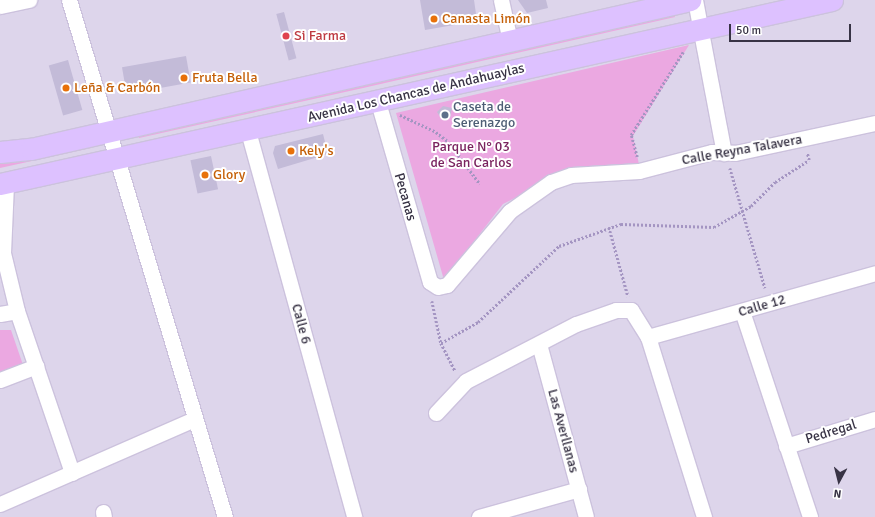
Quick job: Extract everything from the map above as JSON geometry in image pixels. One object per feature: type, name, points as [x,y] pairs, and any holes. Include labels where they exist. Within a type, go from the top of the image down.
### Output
[{"type":"main road","points":[[0,152],[31,149],[690,0]]},
{"type":"main road","name":"Avenida Los Chancas de Andahuaylas","points":[[3,184],[248,131],[832,0]]},
{"type":"street","points":[[0,6],[29,0]]},
{"type":"street","points":[[69,0],[110,131],[116,160],[225,517]]},
{"type":"street","points":[[501,0],[510,41]]},
{"type":"street","points":[[695,0],[702,29],[724,153]]},
{"type":"street","name":"Pecanas","points":[[378,102],[434,285]]},
{"type":"street","name":"Calle Reyna Talavera","points":[[434,285],[447,285],[510,210],[551,182],[571,175],[639,171],[712,152],[724,153],[803,139],[875,123]]},
{"type":"street","name":"Calle 6","points":[[248,131],[354,517]]},
{"type":"street","points":[[3,184],[3,253],[17,311],[72,473]]},
{"type":"street","name":"Calle 12","points":[[648,337],[875,273]]},
{"type":"street","points":[[436,413],[462,385],[576,324],[616,310],[631,310],[648,337],[704,517]]},
{"type":"street","points":[[0,314],[17,311]]},
{"type":"street","points":[[742,311],[810,517]]},
{"type":"street","name":"Las Averllanas","points":[[539,344],[586,517]]},
{"type":"street","points":[[0,380],[36,366]]},
{"type":"street","points":[[0,504],[195,419]]},
{"type":"street","name":"Pedregal","points":[[786,446],[875,419]]},
{"type":"street","points":[[479,517],[579,489]]},
{"type":"path","points":[[637,160],[631,135],[686,48]]},
{"type":"path","points":[[400,115],[436,132],[449,142],[480,184]]},
{"type":"path","points":[[441,343],[478,322],[546,254],[576,238],[609,227],[638,222],[714,227],[744,211],[775,182],[809,160],[803,139]]},
{"type":"path","points":[[724,153],[744,211],[769,303]]},
{"type":"path","points":[[609,227],[631,310]]},
{"type":"path","points":[[434,285],[441,343],[462,385]]},
{"type":"shaded area","points":[[0,0],[875,0],[875,517],[0,517]]},
{"type":"green space","points":[[673,10],[675,17],[363,88],[139,138],[137,131]]},
{"type":"green space","name":"Parque N° 03 de San Carlos","points":[[689,45],[633,136],[640,169],[572,169],[503,204],[444,280],[396,113]]},
{"type":"green space","points":[[89,141],[91,148],[0,168],[0,159]]},
{"type":"green space","points":[[0,330],[11,330],[23,365],[0,375]]},
{"type":"building","points":[[420,0],[474,0],[477,21],[425,30]]},
{"type":"building","points":[[518,0],[546,0],[548,8],[527,13]]},
{"type":"building","name":"Si Farma","points":[[284,12],[296,58],[289,60],[276,14]]},
{"type":"building","points":[[186,56],[191,83],[127,94],[122,67]]},
{"type":"building","name":"Leña & Carbón","points":[[68,60],[82,110],[63,115],[49,66]]},
{"type":"building","name":"Caseta de Serenazgo","points":[[443,106],[452,108],[450,118],[442,120],[437,112]]},
{"type":"building","points":[[323,134],[328,154],[278,169],[273,153],[275,146]]},
{"type":"building","name":"Glory","points":[[211,156],[218,189],[198,194],[190,160]]},
{"type":"place","name":"Canasta Limón","points":[[434,19]]},
{"type":"place","name":"Si Farma","points":[[286,36]]},
{"type":"place","name":"Fruta Bella","points":[[184,78]]},
{"type":"place","name":"Leña & Carbón","points":[[66,88]]},
{"type":"place","name":"Caseta de Serenazgo","points":[[445,115]]},
{"type":"place","name":"Kely's","points":[[291,151]]},
{"type":"place","name":"Glory","points":[[205,175]]}]
